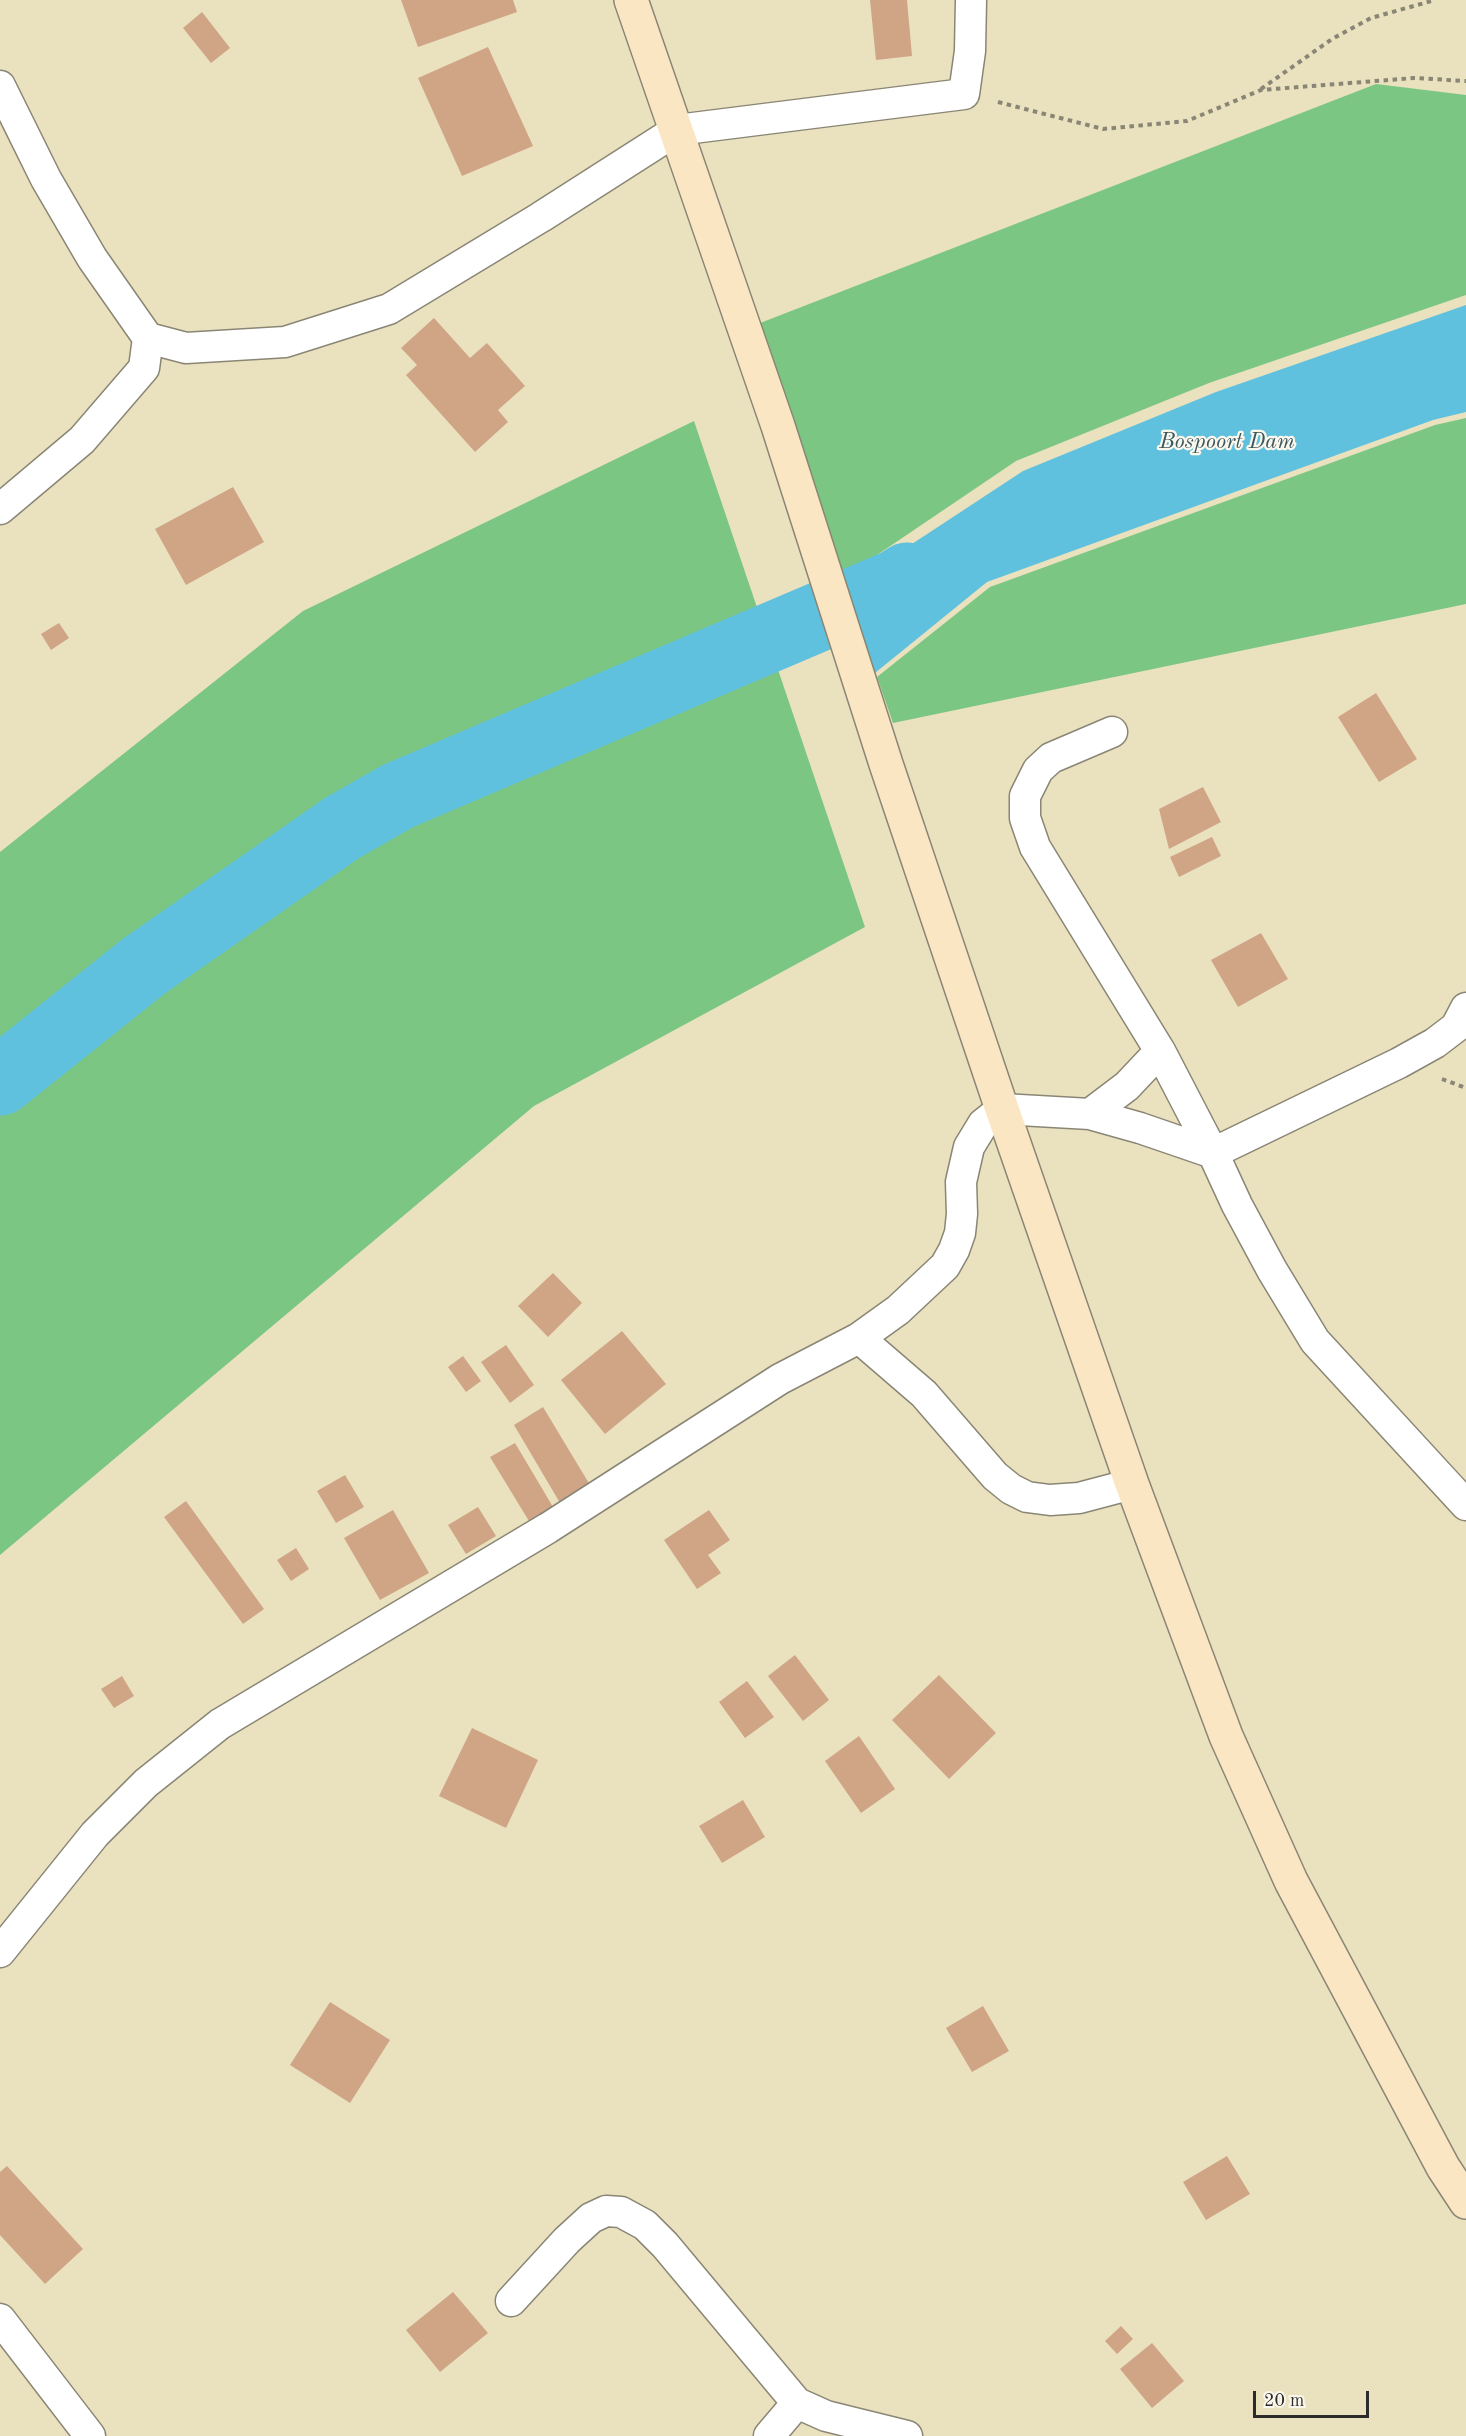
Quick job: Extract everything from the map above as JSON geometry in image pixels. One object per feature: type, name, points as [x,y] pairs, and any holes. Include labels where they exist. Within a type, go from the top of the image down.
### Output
[{"type":"street","points":[[631,0],[778,426],[886,764],[1002,1109],[1132,1484],[1226,1736],[1291,1881],[1443,2167],[1466,2202]]},
{"type":"street","points":[[0,86],[46,179],[80,239],[148,338],[186,348],[285,342],[389,309],[541,217],[677,130],[964,94],[970,51],[971,0]]},
{"type":"street","points":[[0,509],[82,440],[144,368],[148,338]]},
{"type":"street","points":[[1112,732],[1051,758],[1038,770],[1025,796],[1025,818],[1035,847],[1160,1051],[1247,1224],[1315,1341],[1466,1505]]},
{"type":"street","points":[[0,1952],[95,1834],[146,1783],[220,1724],[548,1528],[780,1379],[859,1338],[898,1310],[945,1266],[954,1250],[960,1233],[961,1182],[969,1147],[983,1124],[1002,1109],[1090,1114],[1213,1153],[1399,1064],[1456,1028],[1466,1008]]},
{"type":"street","points":[[1090,1114],[1127,1086],[1160,1051]]},
{"type":"street","points":[[859,1338],[924,1394],[995,1476],[1011,1489],[1027,1497],[1050,1500],[1079,1498],[1132,1484]]},
{"type":"street","points":[[511,2301],[567,2240],[591,2218],[606,2211],[621,2212],[645,2225],[665,2245],[797,2403],[826,2416],[907,2436]]},
{"type":"street","points":[[0,2319],[90,2436]]},
{"type":"street","points":[[769,2436],[797,2403]]},
{"type":"path","points":[[964,94],[1103,129],[1187,121],[1261,90],[1332,39],[1371,18],[1435,0]]},
{"type":"path","points":[[1261,90],[1414,78],[1466,81]]},
{"type":"green space","points":[[1376,84],[1466,95],[1466,295],[1209,383],[1016,461],[843,578],[755,325]]},
{"type":"green space","points":[[1466,418],[1466,604],[893,723],[877,677],[990,587],[1435,425]]},
{"type":"green space","points":[[694,421],[865,927],[534,1106],[0,1555],[0,852],[303,611]]},
{"type":"water","name":"Bospoort Dam","points":[[1466,305],[1466,412],[1433,420],[987,582],[875,673],[845,588],[1023,471],[1216,392]]},
{"type":"building","points":[[401,0],[513,0],[517,12],[418,47]]},
{"type":"building","points":[[870,0],[907,0],[912,56],[876,60]]},
{"type":"building","points":[[202,12],[230,48],[211,63],[183,28]]},
{"type":"building","points":[[488,47],[533,146],[462,176],[418,78]]},
{"type":"building","points":[[434,318],[470,358],[487,343],[525,386],[498,410],[508,422],[475,452],[406,375],[417,365],[401,348]]},
{"type":"building","points":[[233,487],[264,542],[186,585],[155,529]]},
{"type":"building","points":[[59,623],[69,638],[51,650],[41,634]]},
{"type":"building","points":[[1376,693],[1417,759],[1379,782],[1338,717]]},
{"type":"building","points":[[1203,787],[1221,822],[1169,849],[1159,809]]},
{"type":"building","points":[[1212,837],[1221,856],[1179,877],[1170,857]]},
{"type":"building","points":[[1261,933],[1288,979],[1238,1007],[1211,960]]},
{"type":"building","points":[[553,1273],[582,1303],[548,1337],[518,1306]]},
{"type":"building","points":[[622,1331],[666,1384],[605,1434],[561,1380]]},
{"type":"building","points":[[506,1345],[534,1385],[510,1403],[481,1362]]},
{"type":"building","points":[[463,1356],[481,1381],[466,1392],[448,1367]]},
{"type":"building","points":[[543,1407],[593,1490],[563,1508],[514,1425]]},
{"type":"building","points":[[515,1443],[556,1512],[532,1526],[490,1457]]},
{"type":"building","points":[[345,1475],[364,1507],[336,1523],[317,1491]]},
{"type":"building","points":[[186,1501],[264,1609],[243,1624],[164,1517]]},
{"type":"building","points":[[478,1507],[496,1536],[466,1554],[448,1525]]},
{"type":"building","points":[[393,1510],[429,1573],[380,1600],[344,1538]]},
{"type":"building","points":[[709,1510],[730,1540],[708,1555],[721,1573],[697,1589],[664,1540]]},
{"type":"building","points":[[296,1548],[309,1569],[291,1581],[277,1560]]},
{"type":"building","points":[[795,1655],[829,1700],[803,1721],[768,1676]]},
{"type":"building","points":[[939,1675],[996,1733],[949,1779],[892,1720]]},
{"type":"building","points":[[122,1676],[134,1696],[114,1708],[101,1689]]},
{"type":"building","points":[[747,1681],[774,1717],[745,1738],[719,1702]]},
{"type":"building","points":[[472,1728],[538,1760],[506,1828],[439,1796]]},
{"type":"building","points":[[859,1736],[895,1789],[861,1813],[825,1761]]},
{"type":"building","points":[[743,1800],[765,1837],[722,1863],[699,1826]]},
{"type":"building","points":[[330,2002],[390,2040],[350,2103],[290,2065]]},
{"type":"building","points":[[983,2006],[1009,2051],[972,2072],[946,2028]]},
{"type":"building","points":[[1227,2156],[1250,2194],[1206,2220],[1183,2182]]},
{"type":"building","points":[[7,2166],[83,2249],[45,2284],[0,2235],[0,2172]]},
{"type":"building","points":[[453,2292],[488,2333],[440,2372],[406,2330]]},
{"type":"building","points":[[1121,2326],[1133,2339],[1117,2354],[1105,2341]]},
{"type":"building","points":[[1152,2343],[1184,2381],[1152,2408],[1120,2369]]},
{"type":"waterway","points":[[0,1081],[144,966],[342,828],[398,796],[896,584],[907,577]]}]
